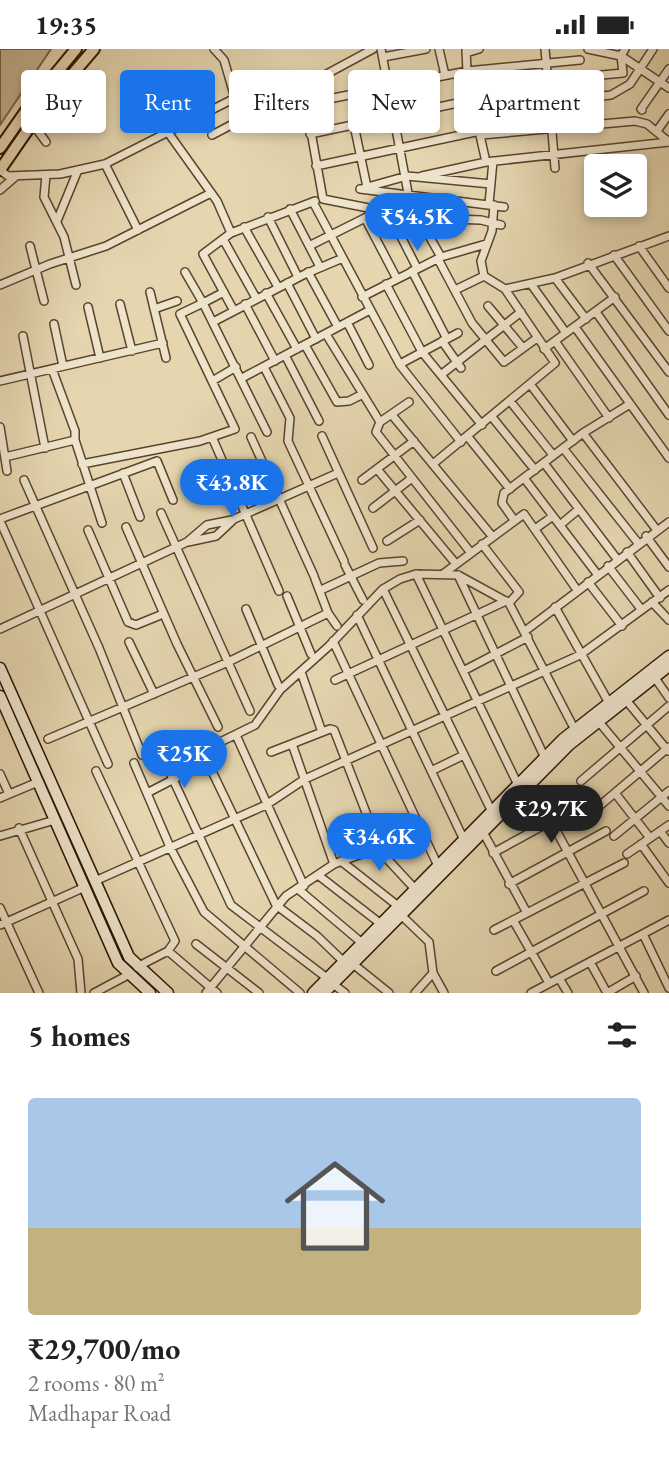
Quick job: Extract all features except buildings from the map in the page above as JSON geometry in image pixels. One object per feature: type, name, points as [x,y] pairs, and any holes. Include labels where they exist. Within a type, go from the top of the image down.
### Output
[{"type":"main road","points":[[0,148],[30,105],[76,49]]},
{"type":"main road","points":[[76,70],[94,49]]},
{"type":"main road","points":[[0,170],[25,133]]},
{"type":"main road","points":[[348,963],[362,943],[381,924],[400,911],[415,890],[545,758],[575,730],[669,656]]},
{"type":"main road","points":[[313,993],[330,981],[569,745],[669,666]]},
{"type":"main road","points":[[0,668],[129,957],[167,993]]},
{"type":"main road","points":[[0,696],[4,717],[38,782],[118,963],[150,993]]},
{"type":"main road","points":[[324,993],[330,981]]},
{"type":"street","points":[[214,49],[224,60],[229,77]]},
{"type":"street","points":[[334,70],[373,49]]},
{"type":"street","points":[[382,53],[426,49]]},
{"type":"street","points":[[439,49],[445,75]]},
{"type":"street","points":[[467,70],[466,51],[479,49]]},
{"type":"street","points":[[545,49],[547,70]]},
{"type":"street","points":[[588,49],[623,53],[669,88]]},
{"type":"street","points":[[604,96],[623,91],[653,49]]},
{"type":"street","points":[[604,75],[623,73],[623,53]]},
{"type":"street","points":[[476,70],[580,60]]},
{"type":"street","points":[[642,110],[669,69]]},
{"type":"street","points":[[440,76],[454,73]]},
{"type":"street","points":[[657,131],[669,114]]},
{"type":"street","points":[[604,124],[635,121],[647,124],[669,142]]},
{"type":"street","points":[[212,135],[229,126]]},
{"type":"street","points":[[323,199],[310,134],[348,126]]},
{"type":"street","points":[[39,133],[46,142]]},
{"type":"street","points":[[0,170],[4,175],[15,177],[46,175],[105,164],[163,133]]},
{"type":"street","points":[[168,133],[211,193],[231,233]]},
{"type":"street","points":[[356,133],[368,187]]},
{"type":"street","points":[[397,133],[408,193]]},
{"type":"street","points":[[316,166],[480,133],[489,162],[492,204],[497,223],[481,261],[484,276],[505,289],[555,363],[433,464]]},
{"type":"street","points":[[552,133],[555,168]]},
{"type":"street","points":[[422,176],[489,162],[669,142]]},
{"type":"street","points":[[105,164],[138,230]]},
{"type":"street","points":[[57,221],[78,170]]},
{"type":"street","points":[[46,175],[44,197],[57,221],[76,285]]},
{"type":"street","points":[[491,184],[407,176],[360,189],[504,207]]},
{"type":"street","points":[[0,190],[15,177]]},
{"type":"street","points":[[0,285],[36,269],[90,252],[211,193]]},
{"type":"street","points":[[234,311],[203,254],[231,233],[290,209],[323,199],[419,218],[497,223]]},
{"type":"street","points":[[313,202],[400,364],[510,489]]},
{"type":"street","points":[[290,209],[320,267]]},
{"type":"street","points":[[309,246],[379,211]]},
{"type":"street","points":[[389,213],[444,340],[459,365]]},
{"type":"street","points":[[268,217],[298,277]]},
{"type":"street","points":[[365,218],[397,279]]},
{"type":"street","points":[[419,218],[472,323],[504,362],[537,338]]},
{"type":"street","points":[[244,227],[278,287]]},
{"type":"street","points":[[223,239],[256,298]]},
{"type":"street","points":[[505,289],[555,278],[639,246],[668,239]]},
{"type":"street","points":[[362,297],[440,258],[486,244]]},
{"type":"street","points":[[30,246],[44,301]]},
{"type":"street","points":[[639,246],[669,288]]},
{"type":"street","points":[[614,255],[669,331]]},
{"type":"street","points":[[213,323],[308,272],[343,258]]},
{"type":"street","points":[[588,264],[669,372]]},
{"type":"street","points":[[186,272],[267,432]]},
{"type":"street","points":[[308,272],[338,327]]},
{"type":"street","points":[[455,290],[484,276]]},
{"type":"street","points":[[555,278],[586,319]]},
{"type":"street","points":[[287,283],[316,339]]},
{"type":"street","points":[[531,284],[566,333]]},
{"type":"street","points":[[386,285],[422,352],[482,425]]},
{"type":"street","points":[[150,292],[166,358]]},
{"type":"street","points":[[82,464],[212,437],[235,429],[214,380],[180,314],[223,292]]},
{"type":"street","points":[[266,293],[297,349]]},
{"type":"street","points":[[544,349],[615,297]]},
{"type":"street","points":[[153,309],[177,302]]},
{"type":"street","points":[[120,304],[132,351]]},
{"type":"street","points":[[245,305],[275,361]]},
{"type":"street","points":[[488,306],[523,348]]},
{"type":"street","points":[[88,307],[100,358]]},
{"type":"street","points":[[242,378],[370,310]]},
{"type":"street","points":[[596,311],[669,415]]},
{"type":"street","points":[[442,375],[459,365],[485,339],[521,312]]},
{"type":"street","points":[[347,322],[369,365]]},
{"type":"street","points":[[54,324],[64,366]]},
{"type":"street","points":[[575,327],[669,458]]},
{"type":"street","points":[[400,364],[458,333]]},
{"type":"street","points":[[326,334],[380,422]]},
{"type":"street","points":[[23,336],[45,448]]},
{"type":"street","points":[[555,341],[609,418]]},
{"type":"street","points":[[0,381],[163,343]]},
{"type":"street","points":[[305,345],[337,401],[349,401],[361,395]]},
{"type":"street","points":[[285,355],[319,421]]},
{"type":"street","points":[[214,380],[236,367]]},
{"type":"street","points":[[264,367],[290,418],[288,441],[363,600]]},
{"type":"street","points":[[52,369],[75,431],[82,464],[103,523]]},
{"type":"street","points":[[530,384],[573,441]]},
{"type":"street","points":[[510,401],[553,455]]},
{"type":"street","points":[[409,402],[380,422],[376,432],[471,553]]},
{"type":"street","points":[[514,520],[502,503],[504,493],[583,433],[631,404]]},
{"type":"street","points":[[393,415],[492,536]]},
{"type":"street","points":[[492,417],[535,470]]},
{"type":"street","points":[[0,427],[7,471]]},
{"type":"street","points":[[583,433],[656,529]]},
{"type":"street","points":[[322,436],[379,563]]},
{"type":"street","points":[[212,437],[279,591]]},
{"type":"street","points":[[251,437],[277,500],[321,590],[328,613],[337,626]]},
{"type":"street","points":[[5,457],[75,440]]},
{"type":"street","points":[[362,480],[414,441]]},
{"type":"street","points":[[563,448],[638,543]]},
{"type":"street","points":[[108,764],[0,520],[157,461],[173,500]]},
{"type":"street","points":[[544,463],[617,559]]},
{"type":"street","points":[[377,468],[456,564]]},
{"type":"street","points":[[123,473],[140,517]]},
{"type":"street","points":[[187,542],[208,525],[232,520],[338,473]]},
{"type":"street","points":[[373,508],[412,478]]},
{"type":"street","points":[[524,478],[597,574]]},
{"type":"street","points":[[24,480],[142,755]]},
{"type":"street","points":[[560,525],[579,509]]},
{"type":"street","points":[[161,513],[226,663],[250,711]]},
{"type":"street","points":[[443,574],[524,514],[578,590]]},
{"type":"street","points":[[535,529],[553,516]]},
{"type":"street","points":[[0,629],[187,542],[216,536],[232,520]]},
{"type":"street","points":[[387,541],[420,520]]},
{"type":"street","points":[[463,671],[526,634],[555,607],[669,521]]},
{"type":"street","points":[[126,527],[163,614],[218,727]]},
{"type":"street","points":[[88,530],[131,625],[163,614]]},
{"type":"street","points":[[646,536],[669,568]]},
{"type":"street","points":[[335,680],[507,602],[519,592],[482,544]]},
{"type":"street","points":[[627,552],[669,620]]},
{"type":"street","points":[[321,590],[379,563],[403,561]]},
{"type":"street","points":[[608,566],[641,609]]},
{"type":"street","points":[[416,574],[518,785]]},
{"type":"street","points":[[202,751],[255,725],[280,690],[333,641],[383,589],[416,574],[458,575],[507,602],[575,730]]},
{"type":"street","points":[[458,575],[545,758]]},
{"type":"street","points":[[588,582],[622,626]]},
{"type":"street","points":[[383,589],[492,812]]},
{"type":"street","points":[[95,881],[235,820],[266,805],[305,779],[580,655],[669,590]]},
{"type":"street","points":[[287,596],[311,654]]},
{"type":"street","points":[[555,607],[609,703]]},
{"type":"street","points":[[246,609],[278,685]]},
{"type":"street","points":[[48,739],[193,678],[328,613]]},
{"type":"street","points":[[357,615],[464,840]]},
{"type":"street","points":[[333,641],[438,866]]},
{"type":"street","points":[[129,642],[155,694]]},
{"type":"street","points":[[301,672],[322,732]]},
{"type":"street","points":[[655,678],[669,698]]},
{"type":"street","points":[[597,809],[668,749],[626,700]]},
{"type":"street","points":[[581,781],[669,705]]},
{"type":"street","points":[[599,722],[669,806]]},
{"type":"street","points":[[271,752],[334,730],[377,847],[415,890]]},
{"type":"street","points":[[236,735],[301,888],[362,943]]},
{"type":"street","points":[[198,742],[276,905],[389,993]]},
{"type":"street","points":[[292,744],[338,862],[400,911],[429,942],[433,973],[444,993]]},
{"type":"street","points":[[160,751],[231,905],[345,993]]},
{"type":"street","points":[[431,771],[464,755]]},
{"type":"street","points":[[147,793],[207,762]]},
{"type":"street","points":[[134,763],[170,847],[204,912],[300,993]]},
{"type":"street","points":[[96,771],[174,936],[174,946],[137,967]]},
{"type":"street","points":[[0,774],[9,794]]},
{"type":"street","points":[[0,798],[38,782]]},
{"type":"street","points":[[531,784],[644,993]]},
{"type":"street","points":[[614,837],[669,790]]},
{"type":"street","points":[[615,793],[650,838]]},
{"type":"street","points":[[493,853],[588,801]]},
{"type":"street","points":[[0,836],[19,828],[55,820]]},
{"type":"street","points":[[627,854],[669,825]]},
{"type":"street","points":[[19,828],[80,968],[81,993]]},
{"type":"street","points":[[509,884],[606,831]]},
{"type":"street","points":[[660,831],[669,843]]},
{"type":"street","points":[[168,951],[211,991],[276,905],[338,862],[422,832]]},
{"type":"street","points":[[483,832],[527,913]]},
{"type":"street","points":[[641,844],[668,879]]},
{"type":"street","points":[[494,930],[624,863]]},
{"type":"street","points":[[318,875],[381,924]]},
{"type":"street","points":[[3,923],[85,887]]},
{"type":"street","points":[[496,971],[644,891]]},
{"type":"street","points":[[0,908],[3,923],[39,993]]},
{"type":"street","points":[[513,920],[549,983]]},
{"type":"street","points":[[531,993],[668,923]]},
{"type":"street","points":[[643,934],[669,988]]},
{"type":"street","points":[[196,944],[259,993]]},
{"type":"street","points":[[590,962],[607,993],[636,976]]},
{"type":"street","points":[[415,993],[433,973]]},
{"type":"street","points":[[94,993],[128,975]]},
{"type":"street","points":[[559,978],[568,993]]},
{"type":"shaded area","points":[[0,49],[51,49],[37,70],[21,70],[21,94],[0,125]]}]
